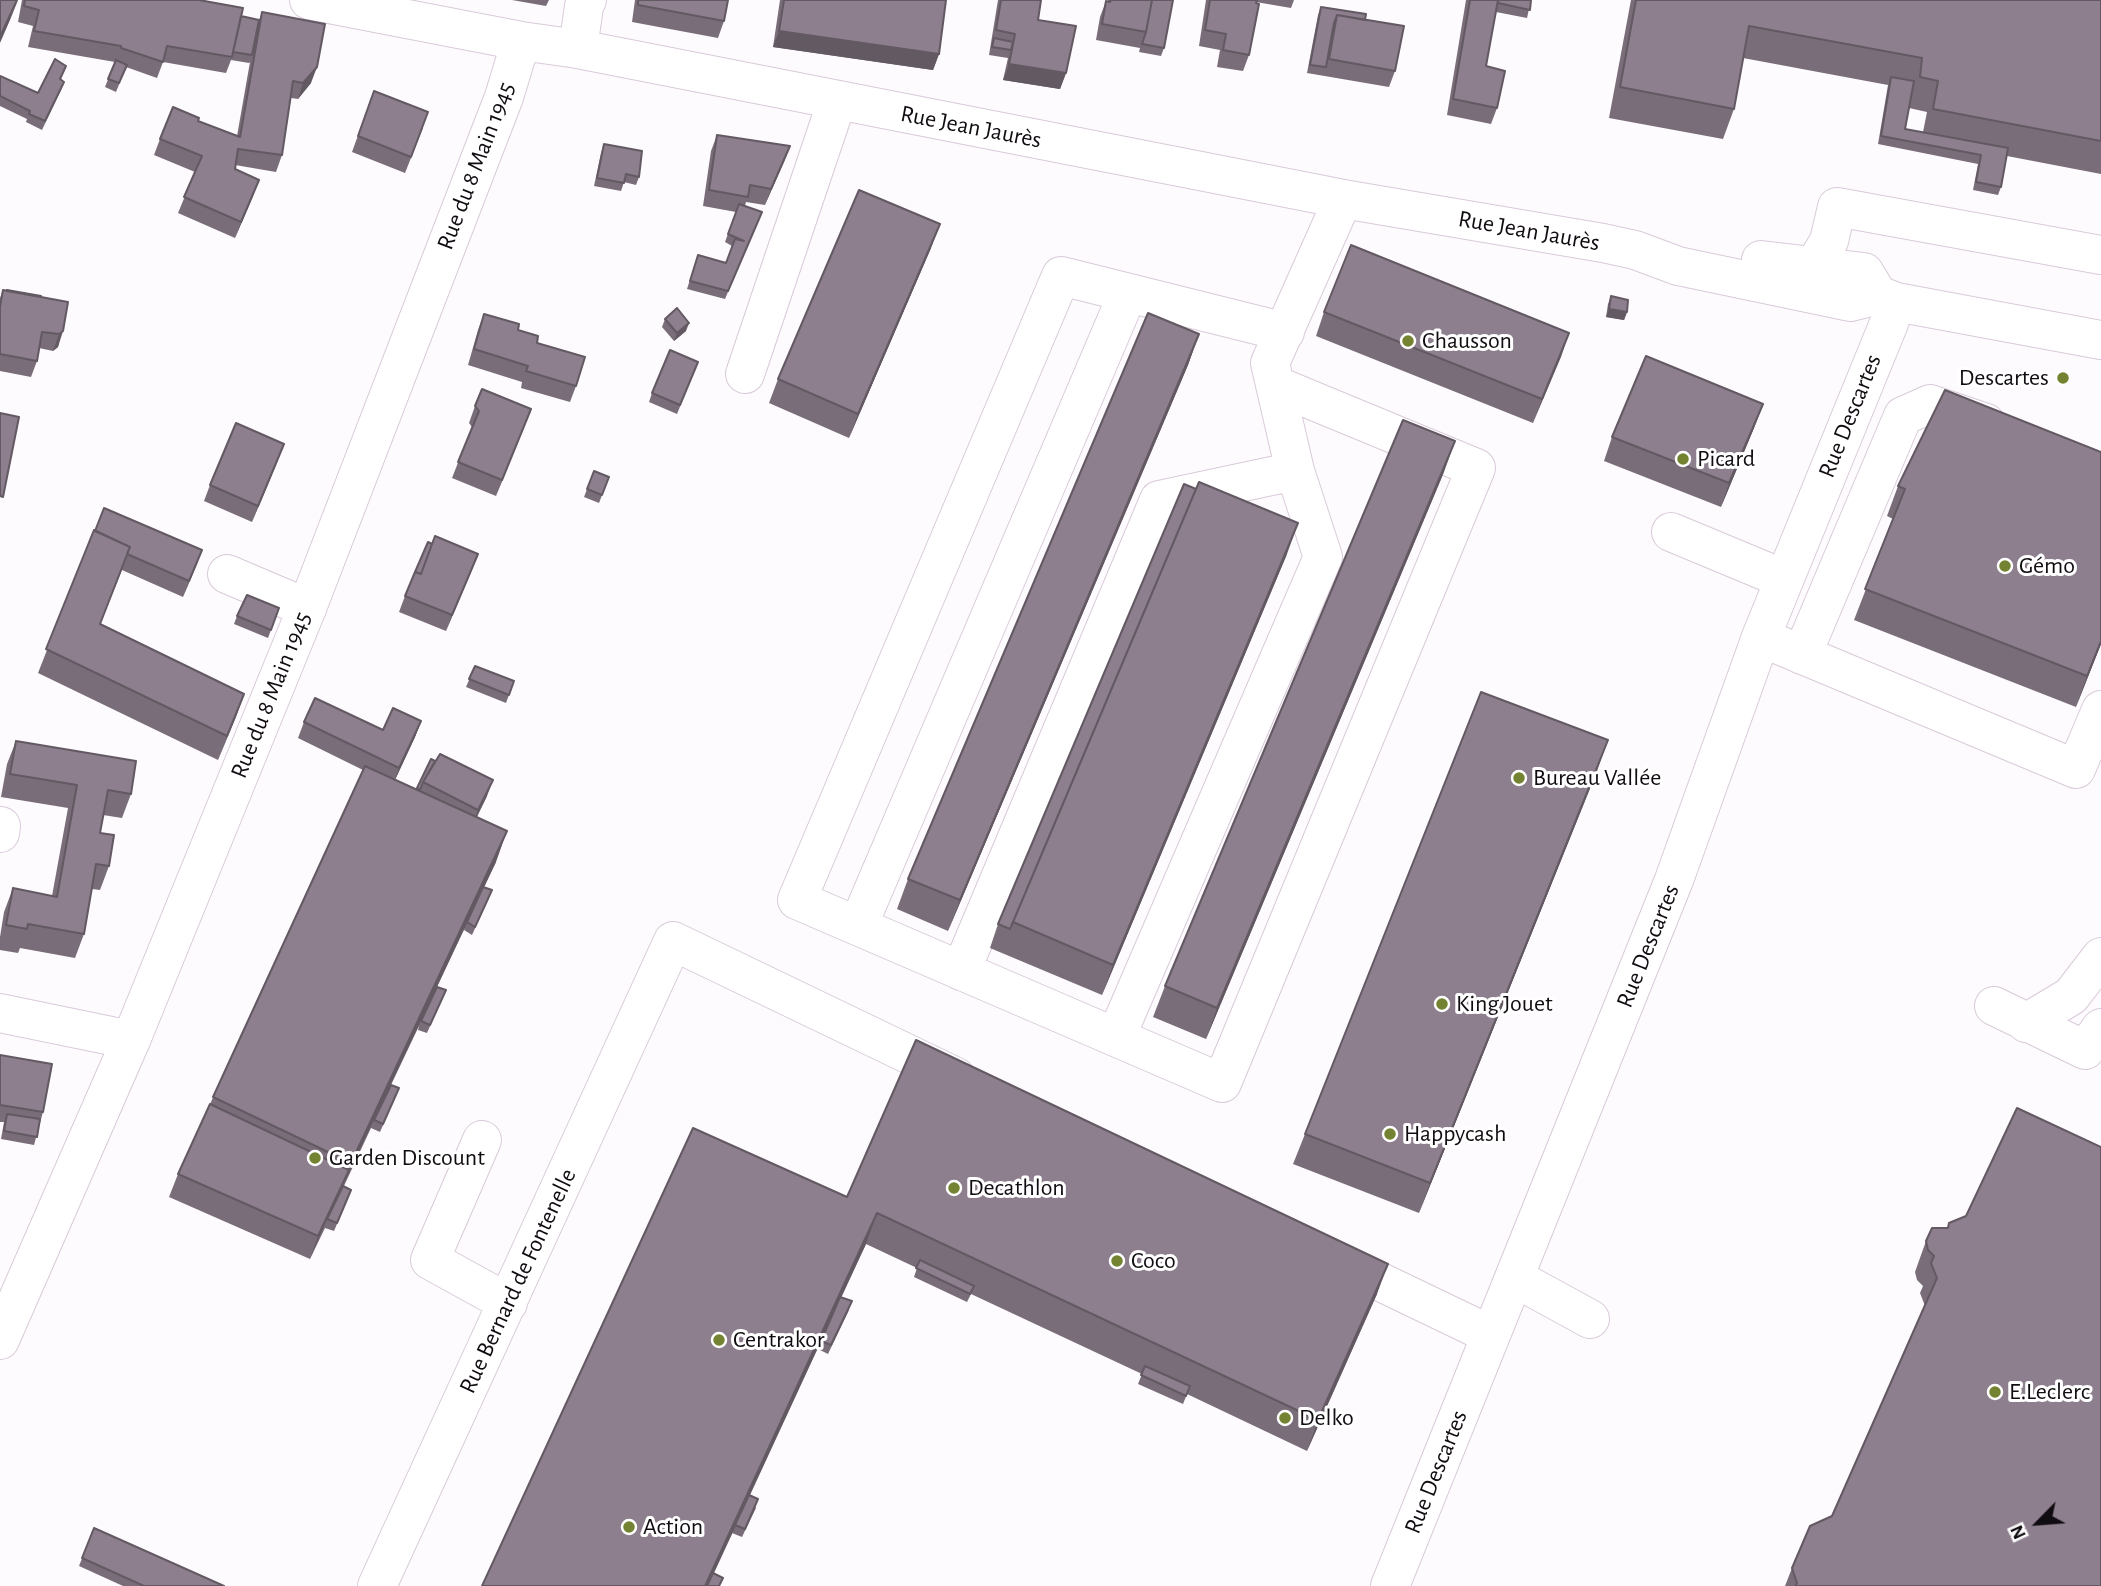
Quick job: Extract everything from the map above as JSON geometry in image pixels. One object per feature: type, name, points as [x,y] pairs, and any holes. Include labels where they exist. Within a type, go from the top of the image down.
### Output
[{"type":"main road","name":"Rue Jean Jaurès","points":[[309,0],[521,41],[578,49],[1343,199],[1635,250],[1678,266],[1850,302],[1887,298],[2101,340]]},
{"type":"main road","points":[[578,49],[587,0]]},
{"type":"main road","name":"Rue du 8 Main 1945","points":[[0,1340],[131,1040],[307,608],[504,97],[521,41]]},
{"type":"main road","points":[[745,374],[837,101]]},
{"type":"main road","points":[[1116,1037],[1323,557],[1295,471],[1270,363],[1343,199]]},
{"type":"main road","points":[[1814,266],[1829,241],[1837,207],[2101,255]]},
{"type":"main road","name":"Rue Jean Jaurès","points":[[1635,250],[1677,245],[1773,262],[1864,272],[1887,298]]},
{"type":"main road","points":[[1275,385],[1476,468],[1222,1083],[797,900],[1061,276],[1284,332]]},
{"type":"main road","points":[[858,926],[1128,293]]},
{"type":"main road","name":"Rue Descartes","points":[[1390,1586],[1683,858],[1761,637],[1889,323],[1887,298]]},
{"type":"main road","points":[[1802,655],[1903,416],[1930,404],[2022,435]]},
{"type":"main road","points":[[1838,445],[1884,460]]},
{"type":"main road","points":[[961,971],[1159,500],[1295,471]]},
{"type":"main road","points":[[1671,532],[1784,579]]},
{"type":"main road","points":[[227,574],[307,608]]},
{"type":"main road","points":[[1761,637],[2076,769],[2101,710]]},
{"type":"main road","name":"Rue Bernard de Fontenelle","points":[[377,1586],[673,942],[983,1090]]},
{"type":"main road","points":[[2093,1039],[2010,1014],[2071,996],[2101,957]]},
{"type":"main road","points":[[0,1013],[131,1040]]},
{"type":"main road","points":[[482,1140],[429,1260],[508,1303]]},
{"type":"main road","points":[[1305,1245],[1491,1335]]},
{"type":"main road","points":[[1515,1278],[1590,1319]]},
{"type":"building","points":[[0,0],[17,0],[0,37]]},
{"type":"building","points":[[25,0],[199,0],[243,8],[232,57],[167,46],[163,62],[121,46],[34,31],[39,10],[24,6]]},
{"type":"building","points":[[638,0],[728,0],[724,21],[638,5]]},
{"type":"building","points":[[784,0],[946,0],[939,54],[779,31]]},
{"type":"building","points":[[1001,0],[1041,0],[1038,20],[1076,26],[1066,73],[1009,64],[1015,34],[996,30]]},
{"type":"building","points":[[1152,0],[1146,32],[1102,24],[1106,1]]},
{"type":"building","points":[[1152,0],[1173,0],[1164,48],[1142,44]]},
{"type":"building","points":[[1210,0],[1257,0],[1256,3],[1259,4],[1249,55],[1223,50],[1226,34],[1205,30]]},
{"type":"building","points":[[1470,0],[1498,0],[1486,66],[1505,71],[1497,108],[1453,99]]},
{"type":"building","points":[[1498,0],[1531,0],[1530,10],[1498,3]]},
{"type":"building","points":[[1636,0],[2101,0],[2101,141],[1933,109],[1938,81],[1920,77],[1922,58],[1749,26],[1734,109],[1620,87]]},
{"type":"building","points":[[1321,7],[1366,14],[1365,20],[1337,15],[1326,67],[1310,65]]},
{"type":"building","points":[[262,12],[325,24],[317,67],[303,83],[293,81],[282,155],[238,149],[235,169],[259,180],[241,222],[184,197],[202,156],[160,139],[173,107],[199,118],[198,121],[240,137]]},
{"type":"building","points":[[1337,15],[1404,26],[1395,71],[1329,59]]},
{"type":"building","points":[[241,16],[259,20],[252,55],[233,52]]},
{"type":"building","points":[[994,38],[1013,42],[1011,50],[992,47]]},
{"type":"building","points":[[55,59],[66,66],[60,79],[64,82],[45,121],[0,96],[0,76],[38,93]]},
{"type":"building","points":[[116,60],[127,65],[119,83],[108,79]]},
{"type":"building","points":[[1891,77],[1914,81],[1905,129],[2008,148],[2001,187],[1976,182],[1981,155],[1881,136]]},
{"type":"building","points":[[374,91],[428,112],[411,157],[358,136]]},
{"type":"building","points":[[717,135],[790,146],[771,189],[750,185],[748,197],[709,190]]},
{"type":"building","points":[[604,144],[642,151],[639,177],[626,174],[624,183],[597,178]]},
{"type":"building","points":[[859,190],[940,224],[858,414],[778,379]]},
{"type":"building","points":[[739,204],[762,212],[728,291],[690,281],[698,255],[726,263],[735,239],[744,241],[728,234]]},
{"type":"building","points":[[1351,245],[1569,333],[1542,399],[1324,312]]},
{"type":"building","points":[[3,290],[68,302],[63,331],[59,334],[42,332],[37,361],[0,354],[0,307]]},
{"type":"building","points":[[7,291],[41,296],[41,297]]},
{"type":"building","points":[[1611,296],[1628,300],[1627,312],[1609,309]]},
{"type":"building","points":[[677,308],[689,323],[677,333],[665,319]]},
{"type":"building","points":[[1148,313],[1199,334],[960,900],[908,879]]},
{"type":"building","points":[[484,314],[519,324],[518,330],[538,336],[537,343],[585,357],[576,386],[526,371],[528,366],[474,349]]},
{"type":"building","points":[[670,350],[698,362],[680,405],[652,393]]},
{"type":"building","points":[[1646,356],[1763,404],[1729,483],[1612,437]]},
{"type":"building","points":[[482,389],[531,409],[502,480],[458,462],[479,411],[475,406]]},
{"type":"building","points":[[1945,390],[2101,452],[2101,641],[2087,676],[1865,589],[1905,489],[1898,486]]},
{"type":"building","points":[[0,413],[19,417],[3,497],[0,496]]},
{"type":"building","points":[[1403,420],[1455,441],[1217,1008],[1165,986]]},
{"type":"building","points":[[236,423],[284,444],[258,506],[210,485]]},
{"type":"building","points":[[594,471],[609,477],[602,495],[587,489]]},
{"type":"building","points":[[1199,482],[1298,523],[1113,965],[1013,922]]},
{"type":"building","points":[[1184,484],[1196,489],[1010,929],[998,924]]},
{"type":"building","points":[[104,508],[202,550],[189,581],[127,554],[130,547],[95,531]]},
{"type":"building","points":[[94,530],[130,547],[100,624],[244,694],[227,736],[46,649]]},
{"type":"building","points":[[435,536],[478,554],[452,615],[405,596],[415,572],[421,574]]},
{"type":"building","points":[[428,542],[432,544],[421,574],[415,572]]},
{"type":"building","points":[[247,595],[279,608],[271,630],[237,616]]},
{"type":"building","points":[[475,666],[514,681],[509,695],[469,679]]},
{"type":"building","points":[[1481,692],[1608,740],[1430,1183],[1305,1134]]},
{"type":"building","points":[[315,698],[383,730],[393,708],[421,721],[399,768],[304,722]]},
{"type":"building","points":[[16,741],[136,761],[131,794],[108,790],[100,833],[114,835],[109,866],[96,864],[84,934],[28,924],[27,929],[6,925],[13,888],[57,897],[77,785],[10,774]]},
{"type":"building","points":[[440,754],[493,780],[478,810],[423,782]]},
{"type":"building","points":[[431,759],[435,761],[420,790],[417,788]]},
{"type":"building","points":[[365,766],[507,831],[351,1163],[213,1097]]},
{"type":"building","points":[[483,887],[492,890],[475,927],[467,922]]},
{"type":"building","points":[[437,987],[446,990],[430,1025],[421,1021]]},
{"type":"building","points":[[916,1040],[1388,1264],[1318,1420],[877,1213],[705,1586],[482,1586],[693,1128],[847,1197]]},
{"type":"building","points":[[0,1055],[52,1064],[43,1112],[0,1105]]},
{"type":"building","points":[[391,1085],[399,1088],[383,1124],[374,1120]]},
{"type":"building","points":[[210,1104],[349,1170],[318,1236],[178,1174]]},
{"type":"building","name":"E.Leclerc","points":[[2017,1108],[2101,1147],[2101,1586],[1795,1586],[1797,1583],[1792,1568],[1810,1526],[1832,1516],[1937,1278],[1931,1263],[1934,1256],[1928,1250],[1926,1241],[1932,1228],[1948,1228],[1949,1223],[1966,1216]]},
{"type":"building","points":[[7,1114],[40,1119],[37,1137],[4,1131]]},
{"type":"building","points":[[343,1186],[351,1190],[337,1223],[327,1219]]},
{"type":"building","points":[[920,1260],[974,1286],[970,1294],[916,1268]]},
{"type":"building","points":[[840,1297],[852,1301],[831,1345],[821,1341]]},
{"type":"building","points":[[1145,1366],[1190,1386],[1186,1396],[1141,1375]]},
{"type":"building","points":[[749,1495],[758,1499],[745,1529],[735,1525]]},
{"type":"building","points":[[94,1528],[224,1586],[144,1586],[82,1558]]},
{"type":"building","points":[[713,1573],[723,1578],[719,1586],[707,1586]]},
{"type":"place","name":"Chausson","points":[[1408,341]]},
{"type":"place","name":"Descartes","points":[[2063,378]]},
{"type":"place","name":"Picard","points":[[1683,459]]},
{"type":"place","name":"Gémo","points":[[2005,566]]},
{"type":"place","name":"Bureau Vallée","points":[[1519,778]]},
{"type":"place","name":"King Jouet","points":[[1442,1004]]},
{"type":"place","name":"Happycash","points":[[1390,1134]]},
{"type":"place","name":"Garden Discount","points":[[315,1158]]},
{"type":"place","name":"Decathlon","points":[[954,1188]]},
{"type":"place","name":"Coco","points":[[1117,1261]]},
{"type":"place","name":"Centrakor","points":[[719,1340]]},
{"type":"place","name":"E.Leclerc","points":[[1995,1392]]},
{"type":"place","name":"Delko","points":[[1285,1418]]},
{"type":"place","name":"Action","points":[[629,1527]]}]
